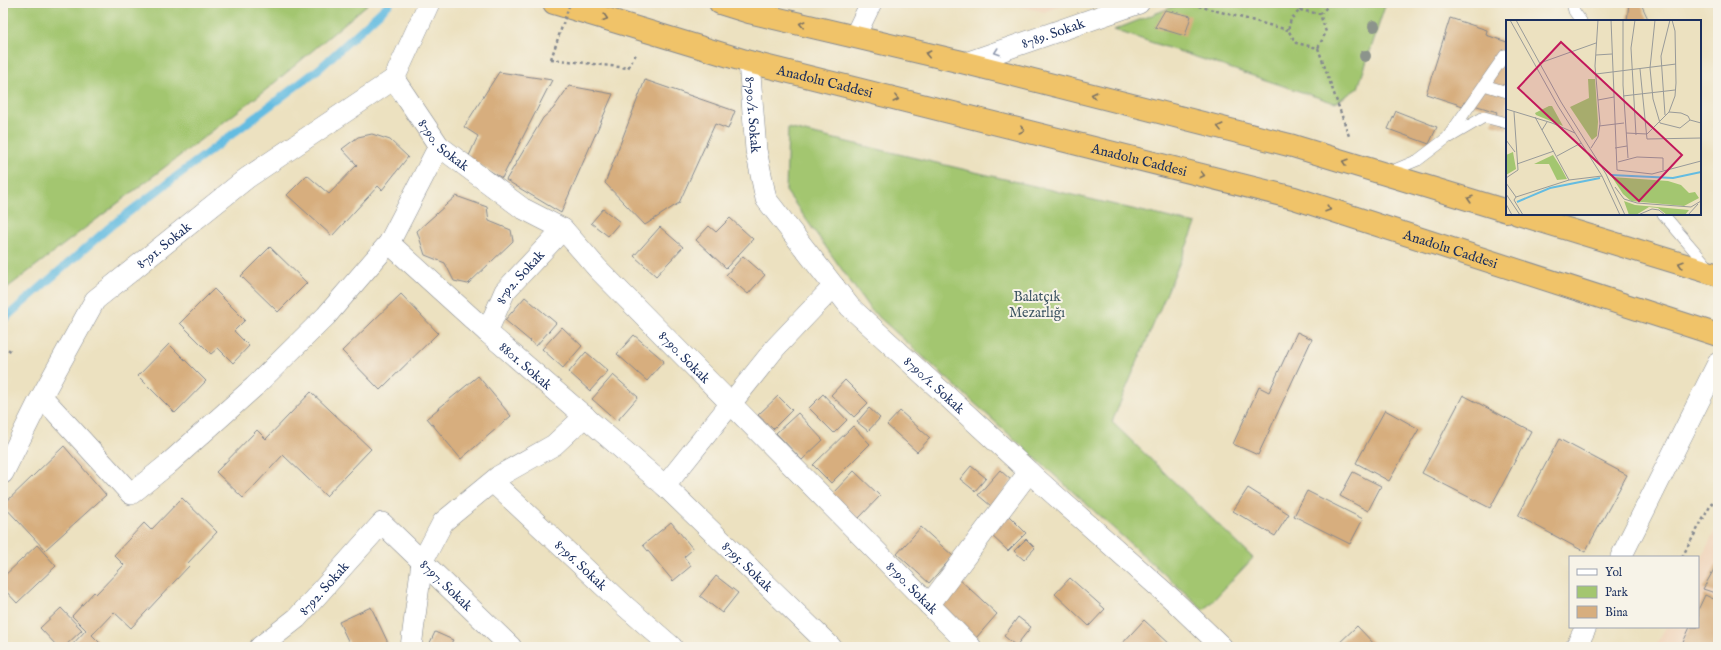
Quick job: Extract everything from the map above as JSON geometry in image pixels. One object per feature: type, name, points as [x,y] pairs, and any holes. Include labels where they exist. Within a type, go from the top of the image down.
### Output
[{"type":"highway","name":"Anadolu Caddesi","points":[[554,3],[749,62],[1294,198],[1718,335]]},
{"type":"highway","points":[[720,3],[749,12],[966,63],[1293,146],[1506,211]]},
{"type":"highway","points":[[1521,215],[1716,274]]},
{"type":"street","points":[[394,79],[429,3]]},
{"type":"street","points":[[855,36],[871,3]]},
{"type":"street","name":"8789. Sokak","points":[[966,63],[1139,3]]},
{"type":"street","name":"8790/1. Sokak","points":[[749,62],[756,150],[766,199],[850,307],[1222,647]]},
{"type":"street","name":"8790. Sokak","points":[[394,79],[439,146],[522,208],[563,229],[598,269],[971,647]]},
{"type":"street","name":"8791. Sokak","points":[[3,473],[42,397],[95,300],[247,178],[394,79]]},
{"type":"street","points":[[42,397],[131,494],[167,465],[254,387],[326,316],[389,243],[439,146]]},
{"type":"street","name":"8792. Sokak","points":[[487,332],[505,291],[563,229]]},
{"type":"street","name":"8801. Sokak","points":[[389,243],[487,332],[665,486]]},
{"type":"street","points":[[665,486],[776,347],[834,286]]},
{"type":"street","points":[[1622,556],[1718,364]]},
{"type":"street","points":[[412,647],[422,562],[443,522],[499,476],[554,445],[584,416]]},
{"type":"street","points":[[929,605],[1030,472]]},
{"type":"street","name":"8796. Sokak","points":[[493,482],[626,607],[672,647]]},
{"type":"street","name":"8795. Sokak","points":[[665,486],[831,647]]},
{"type":"street","name":"8792. Sokak","points":[[260,647],[297,618],[382,523]]},
{"type":"street","name":"8797. Sokak","points":[[382,523],[511,647]]},
{"type":"street","points":[[1576,647],[1586,628]]},
{"type":"lane","points":[[1572,3],[1574,11],[1581,20]]},
{"type":"lane","points":[[1447,138],[1506,56]]},
{"type":"lane","points":[[1484,85],[1506,92]]},
{"type":"lane","points":[[1386,174],[1418,160],[1447,138],[1484,117],[1506,124]]},
{"type":"lane","points":[[1664,215],[1716,274]]},
{"type":"path","points":[[570,3],[551,59],[606,66]]},
{"type":"path","points":[[1187,3],[1288,30],[1296,43],[1318,48]]},
{"type":"path","points":[[1297,3],[1300,10]]},
{"type":"path","points":[[1320,14],[1331,3]]},
{"type":"path","points":[[1288,30],[1291,19],[1300,10]]},
{"type":"path","points":[[1300,10],[1320,14]]},
{"type":"path","points":[[1320,14],[1326,32],[1318,48],[1349,136]]},
{"type":"path","points":[[3,346],[12,352]]},
{"type":"path","points":[[1683,556],[1718,492]]},
{"type":"shaded area","points":[[1004,3],[1066,3],[1045,12]]},
{"type":"shaded area","points":[[1718,525],[1718,647],[1655,647],[1665,628],[1699,628],[1699,562]]},
{"type":"green space","points":[[3,3],[369,3],[267,89],[3,291]]},
{"type":"green space","points":[[1182,3],[1386,3],[1358,88],[1335,103],[1114,30]]},
{"type":"green space","name":"Balatçık Mezarlığı","points":[[788,128],[1196,224],[1112,422],[1253,558],[1204,610],[870,309],[786,191]]},
{"type":"building","points":[[1629,3],[1637,3],[1642,6],[1649,20],[1627,20]]},
{"type":"building","points":[[1165,10],[1191,16],[1185,36],[1155,27]]},
{"type":"building","points":[[1450,18],[1487,30],[1486,35],[1506,42],[1506,129],[1492,124],[1497,112],[1464,102],[1463,106],[1426,94]]},
{"type":"building","points":[[499,72],[552,80],[502,178],[468,158],[478,136],[464,127]]},
{"type":"building","points":[[645,80],[735,111],[728,129],[715,124],[679,203],[645,225],[605,183]]},
{"type":"building","points":[[569,86],[613,94],[561,213],[506,180],[543,118],[553,109]]},
{"type":"building","points":[[1396,111],[1437,127],[1429,144],[1388,129]]},
{"type":"building","points":[[372,134],[390,140],[408,157],[382,190],[378,186],[332,236],[287,195],[307,175],[329,194],[357,165],[342,149],[358,137]]},
{"type":"building","points":[[456,196],[487,207],[489,221],[511,230],[513,241],[468,284],[454,281],[445,263],[425,255],[417,231]]},
{"type":"building","points":[[603,209],[620,222],[608,236],[591,223]]},
{"type":"building","points":[[730,218],[753,239],[726,268],[696,240],[709,226],[716,232]]},
{"type":"building","points":[[660,227],[683,247],[656,276],[634,256]]},
{"type":"building","points":[[270,247],[307,283],[278,312],[241,276]]},
{"type":"building","points":[[743,256],[765,275],[748,294],[726,275]]},
{"type":"building","points":[[214,289],[245,320],[234,331],[249,346],[233,363],[218,348],[211,354],[180,323]]},
{"type":"building","points":[[401,294],[438,333],[380,390],[342,351]]},
{"type":"building","points":[[525,297],[556,323],[536,346],[505,320]]},
{"type":"building","points":[[562,327],[582,346],[563,368],[542,349]]},
{"type":"building","points":[[1297,332],[1312,339],[1258,455],[1233,444],[1259,387],[1269,392]]},
{"type":"building","points":[[634,335],[664,361],[647,381],[617,354]]},
{"type":"building","points":[[169,344],[206,381],[175,413],[138,376]]},
{"type":"building","points":[[586,352],[608,371],[590,391],[569,372]]},
{"type":"building","points":[[613,375],[638,397],[617,421],[592,399]]},
{"type":"building","points":[[478,376],[511,416],[461,459],[427,418]]},
{"type":"building","points":[[845,380],[868,403],[854,417],[831,395]]},
{"type":"building","points":[[311,392],[371,449],[326,496],[283,455],[243,498],[216,472],[257,430],[266,439]]},
{"type":"building","points":[[823,394],[847,420],[834,433],[809,408]]},
{"type":"building","points":[[1463,395],[1531,431],[1490,508],[1422,473]]},
{"type":"building","points":[[778,396],[792,410],[773,429],[758,415]]},
{"type":"building","points":[[869,408],[880,418],[868,431],[857,422]]},
{"type":"building","points":[[1385,410],[1419,429],[1389,481],[1356,463]]},
{"type":"building","points":[[900,411],[930,438],[917,452],[887,425]]},
{"type":"building","points":[[798,413],[823,440],[802,460],[776,433]]},
{"type":"building","points":[[3,425],[7,428],[3,433]]},
{"type":"building","points":[[853,426],[870,444],[831,483],[813,465]]},
{"type":"building","points":[[1559,439],[1627,475],[1585,552],[1518,516]]},
{"type":"building","points":[[64,446],[106,495],[45,550],[3,505]]},
{"type":"building","points":[[971,466],[986,478],[975,491],[960,479]]},
{"type":"building","points":[[1000,470],[1012,481],[991,506],[978,495]]},
{"type":"building","points":[[854,471],[880,496],[858,519],[832,494]]},
{"type":"building","points":[[1353,472],[1381,486],[1368,511],[1340,496]]},
{"type":"building","points":[[1248,488],[1289,514],[1275,536],[1233,511]]},
{"type":"building","points":[[1307,491],[1363,519],[1350,544],[1294,516]]},
{"type":"building","points":[[182,498],[217,532],[187,564],[189,566],[131,628],[114,612],[92,635],[104,647],[70,647],[86,630],[72,616],[94,592],[96,594],[124,565],[114,555],[144,523],[151,530]]},
{"type":"building","points":[[1006,513],[1026,533],[1008,551],[988,532]]},
{"type":"building","points":[[671,522],[693,549],[684,557],[691,566],[673,581],[643,545]]},
{"type":"building","points":[[921,527],[953,556],[929,583],[897,554]]},
{"type":"building","points":[[1026,539],[1035,548],[1024,560],[1014,551]]},
{"type":"building","points":[[37,545],[56,566],[17,603],[3,588],[3,577]]},
{"type":"building","points":[[1718,562],[1718,594],[1703,589]]},
{"type":"building","points":[[716,576],[738,593],[722,613],[700,596]]},
{"type":"building","points":[[957,577],[997,614],[976,638],[935,601]]},
{"type":"building","points":[[1070,578],[1105,609],[1089,626],[1055,594]]},
{"type":"building","points":[[1705,595],[1718,601],[1718,647],[1681,647],[1690,628],[1699,628],[1699,608]]},
{"type":"building","points":[[371,607],[390,647],[351,647],[339,622]]},
{"type":"building","points":[[61,608],[82,630],[64,647],[58,647],[40,628]]},
{"type":"building","points":[[1018,617],[1031,627],[1016,646],[1004,636]]},
{"type":"building","points":[[1144,620],[1172,646],[1119,647]]},
{"type":"building","points":[[1357,626],[1377,647],[1335,647]]},
{"type":"building","points":[[435,632],[453,640],[449,647],[428,647]]},
{"type":"waterway","points":[[3,320],[112,225],[320,68],[390,3]]}]
